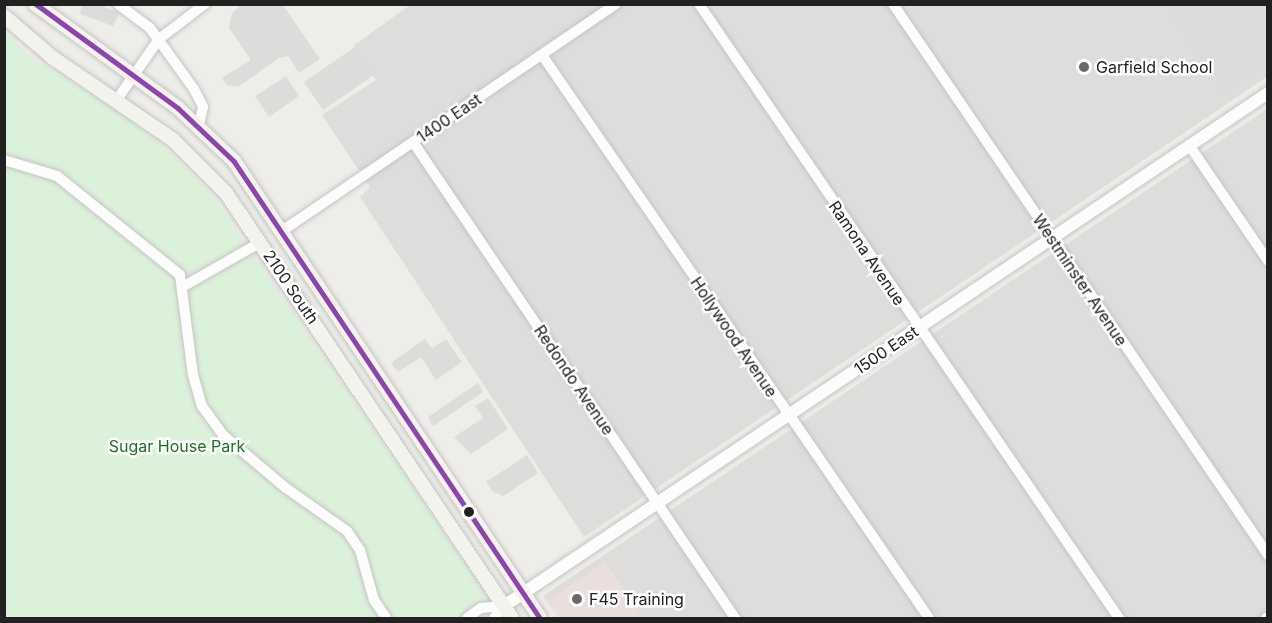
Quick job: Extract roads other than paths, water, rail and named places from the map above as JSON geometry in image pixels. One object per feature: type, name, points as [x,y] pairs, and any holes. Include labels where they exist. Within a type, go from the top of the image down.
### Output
[{"type":"main road","name":"2100 South","points":[[35,4],[199,126],[234,161],[540,618]]},
{"type":"main road","name":"2100 South","points":[[4,16],[53,58],[196,160],[261,242],[512,618]]},
{"type":"street","points":[[118,4],[159,39],[201,100],[199,126]]},
{"type":"street","points":[[116,101],[159,39],[205,4]]},
{"type":"street","name":"1400 East","points":[[282,231],[616,4]]},
{"type":"street","name":"Ramona Avenue","points":[[699,4],[1119,618]]},
{"type":"street","name":"Westminster Avenue","points":[[894,4],[1268,555]]},
{"type":"street","name":"Hollywood Avenue","points":[[542,55],[929,618]]},
{"type":"street","name":"1500 East","points":[[494,618],[504,606],[1268,93]]},
{"type":"street","name":"Redondo Avenue","points":[[413,142],[735,618]]},
{"type":"street","points":[[1189,145],[1268,261]]},
{"type":"street","points":[[4,160],[57,176],[173,268],[184,286],[193,375],[202,405],[224,435],[285,488],[347,531],[360,550],[374,600],[386,618]]},
{"type":"street","points":[[184,286],[261,242]]},
{"type":"street","name":"1500 East","points":[[467,618],[481,608],[504,606]]},
{"type":"place","name":"Garfield School","points":[[1084,67]]},
{"type":"place","name":"F45 Training","points":[[577,599]]},
{"type":"park label","name":"Sugar House Park","points":[[177,446]]}]
